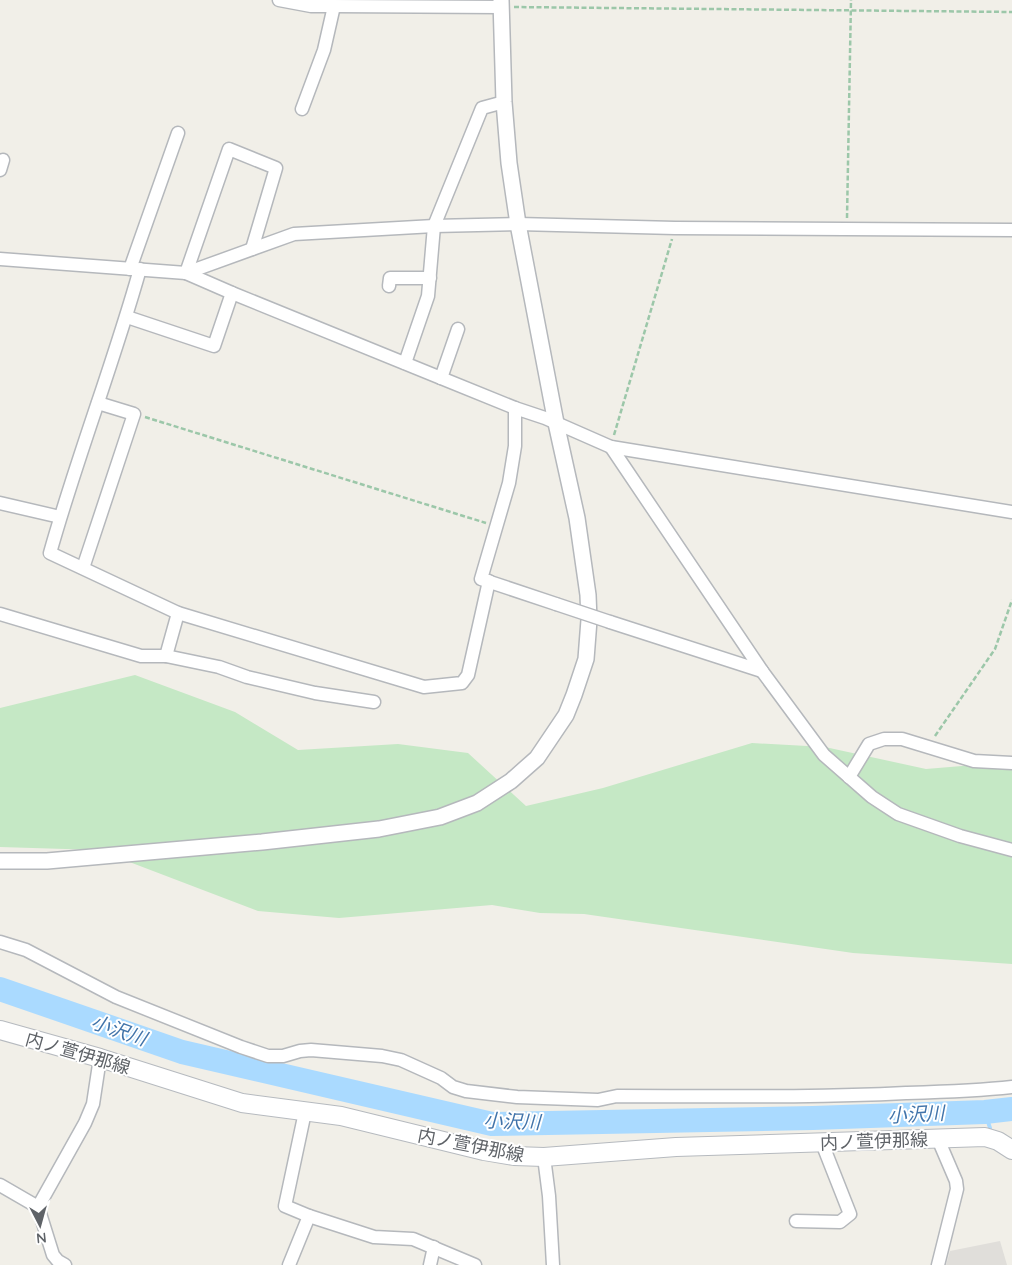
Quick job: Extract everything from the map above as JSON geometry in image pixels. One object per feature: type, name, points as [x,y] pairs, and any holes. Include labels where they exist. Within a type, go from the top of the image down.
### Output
[{"type":"main road","name":"内ノ萱伊那線","points":[[0,1030],[100,1058],[242,1103],[341,1116],[484,1151],[514,1156],[544,1157],[676,1147],[985,1137],[1007,1143]]},
{"type":"street","points":[[0,861],[47,861],[379,829],[440,817],[477,803],[511,781],[537,758],[566,715],[582,674],[588,643],[588,595],[577,518],[556,423],[518,224],[509,163],[504,102],[501,4],[311,6],[279,0]]},
{"type":"street","points":[[302,109],[324,50],[334,6]]},
{"type":"street","points":[[406,363],[428,296],[434,226],[482,108],[504,102]]},
{"type":"street","points":[[178,133],[135,269],[127,317],[60,517],[50,553],[178,613],[424,687],[462,683],[468,675],[489,582]]},
{"type":"street","points":[[186,273],[229,149],[276,168],[252,249]]},
{"type":"street","points":[[186,273],[294,234],[434,226],[518,224],[675,228],[1012,230]]},
{"type":"street","points":[[0,259],[186,273],[611,447],[1012,512]]},
{"type":"street","points":[[389,286],[390,278],[430,278]]},
{"type":"street","points":[[127,317],[214,346],[232,293]]},
{"type":"street","points":[[441,378],[458,329]]},
{"type":"street","points":[[83,568],[134,414],[98,403]]},
{"type":"street","points":[[515,408],[514,455],[509,483],[481,579],[762,671]]},
{"type":"street","points":[[611,447],[762,671],[824,755],[872,797],[898,814],[960,836],[1012,850]]},
{"type":"street","points":[[0,503],[60,517]]},
{"type":"street","points":[[166,656],[178,613]]},
{"type":"street","points":[[0,614],[141,656],[166,656],[219,667],[247,677],[316,693],[374,702]]},
{"type":"street","points":[[849,777],[869,744],[884,739],[902,740],[974,761],[1012,763]]},
{"type":"street","points":[[0,942],[26,950],[116,997],[241,1048],[268,1056],[283,1056],[312,1050],[382,1056],[401,1060],[441,1078],[453,1087],[466,1091],[517,1098],[598,1100],[617,1096],[861,1096],[1012,1087]]},
{"type":"street","points":[[38,1206],[85,1123],[93,1104],[100,1058]]},
{"type":"street","points":[[305,1112],[285,1206],[368,1236],[413,1239],[475,1265]]},
{"type":"street","points":[[938,1139],[956,1180],[957,1189],[938,1265]]},
{"type":"street","points":[[796,1221],[840,1222],[850,1214],[822,1143]]},
{"type":"street","points":[[544,1157],[549,1196],[553,1265]]},
{"type":"street","points":[[0,1185],[38,1206],[53,1255],[65,1265]]},
{"type":"street","points":[[289,1265],[309,1216]]},
{"type":"street","points":[[430,1265],[434,1247]]},
{"type":"path","points":[[847,228],[851,0]]},
{"type":"path","points":[[501,4],[1012,12]]},
{"type":"path","points":[[611,447],[675,228]]},
{"type":"path","points":[[134,414],[497,526]]},
{"type":"path","points":[[927,748],[995,650],[1012,600]]},
{"type":"shaded area","points":[[1000,1241],[1007,1265],[946,1265],[950,1251]]},
{"type":"green space","points":[[135,675],[235,712],[298,750],[398,744],[468,753],[526,806],[603,788],[752,743],[825,747],[926,769],[998,763],[1012,757],[1012,964],[853,953],[584,914],[540,913],[492,905],[339,918],[258,911],[98,850],[0,847],[0,708]]},
{"type":"waterway","name":"小沢川","points":[[0,989],[182,1052],[492,1124],[813,1118],[985,1112],[1012,1109]]},
{"type":"waterway","points":[[985,1112],[990,1128]]}]
